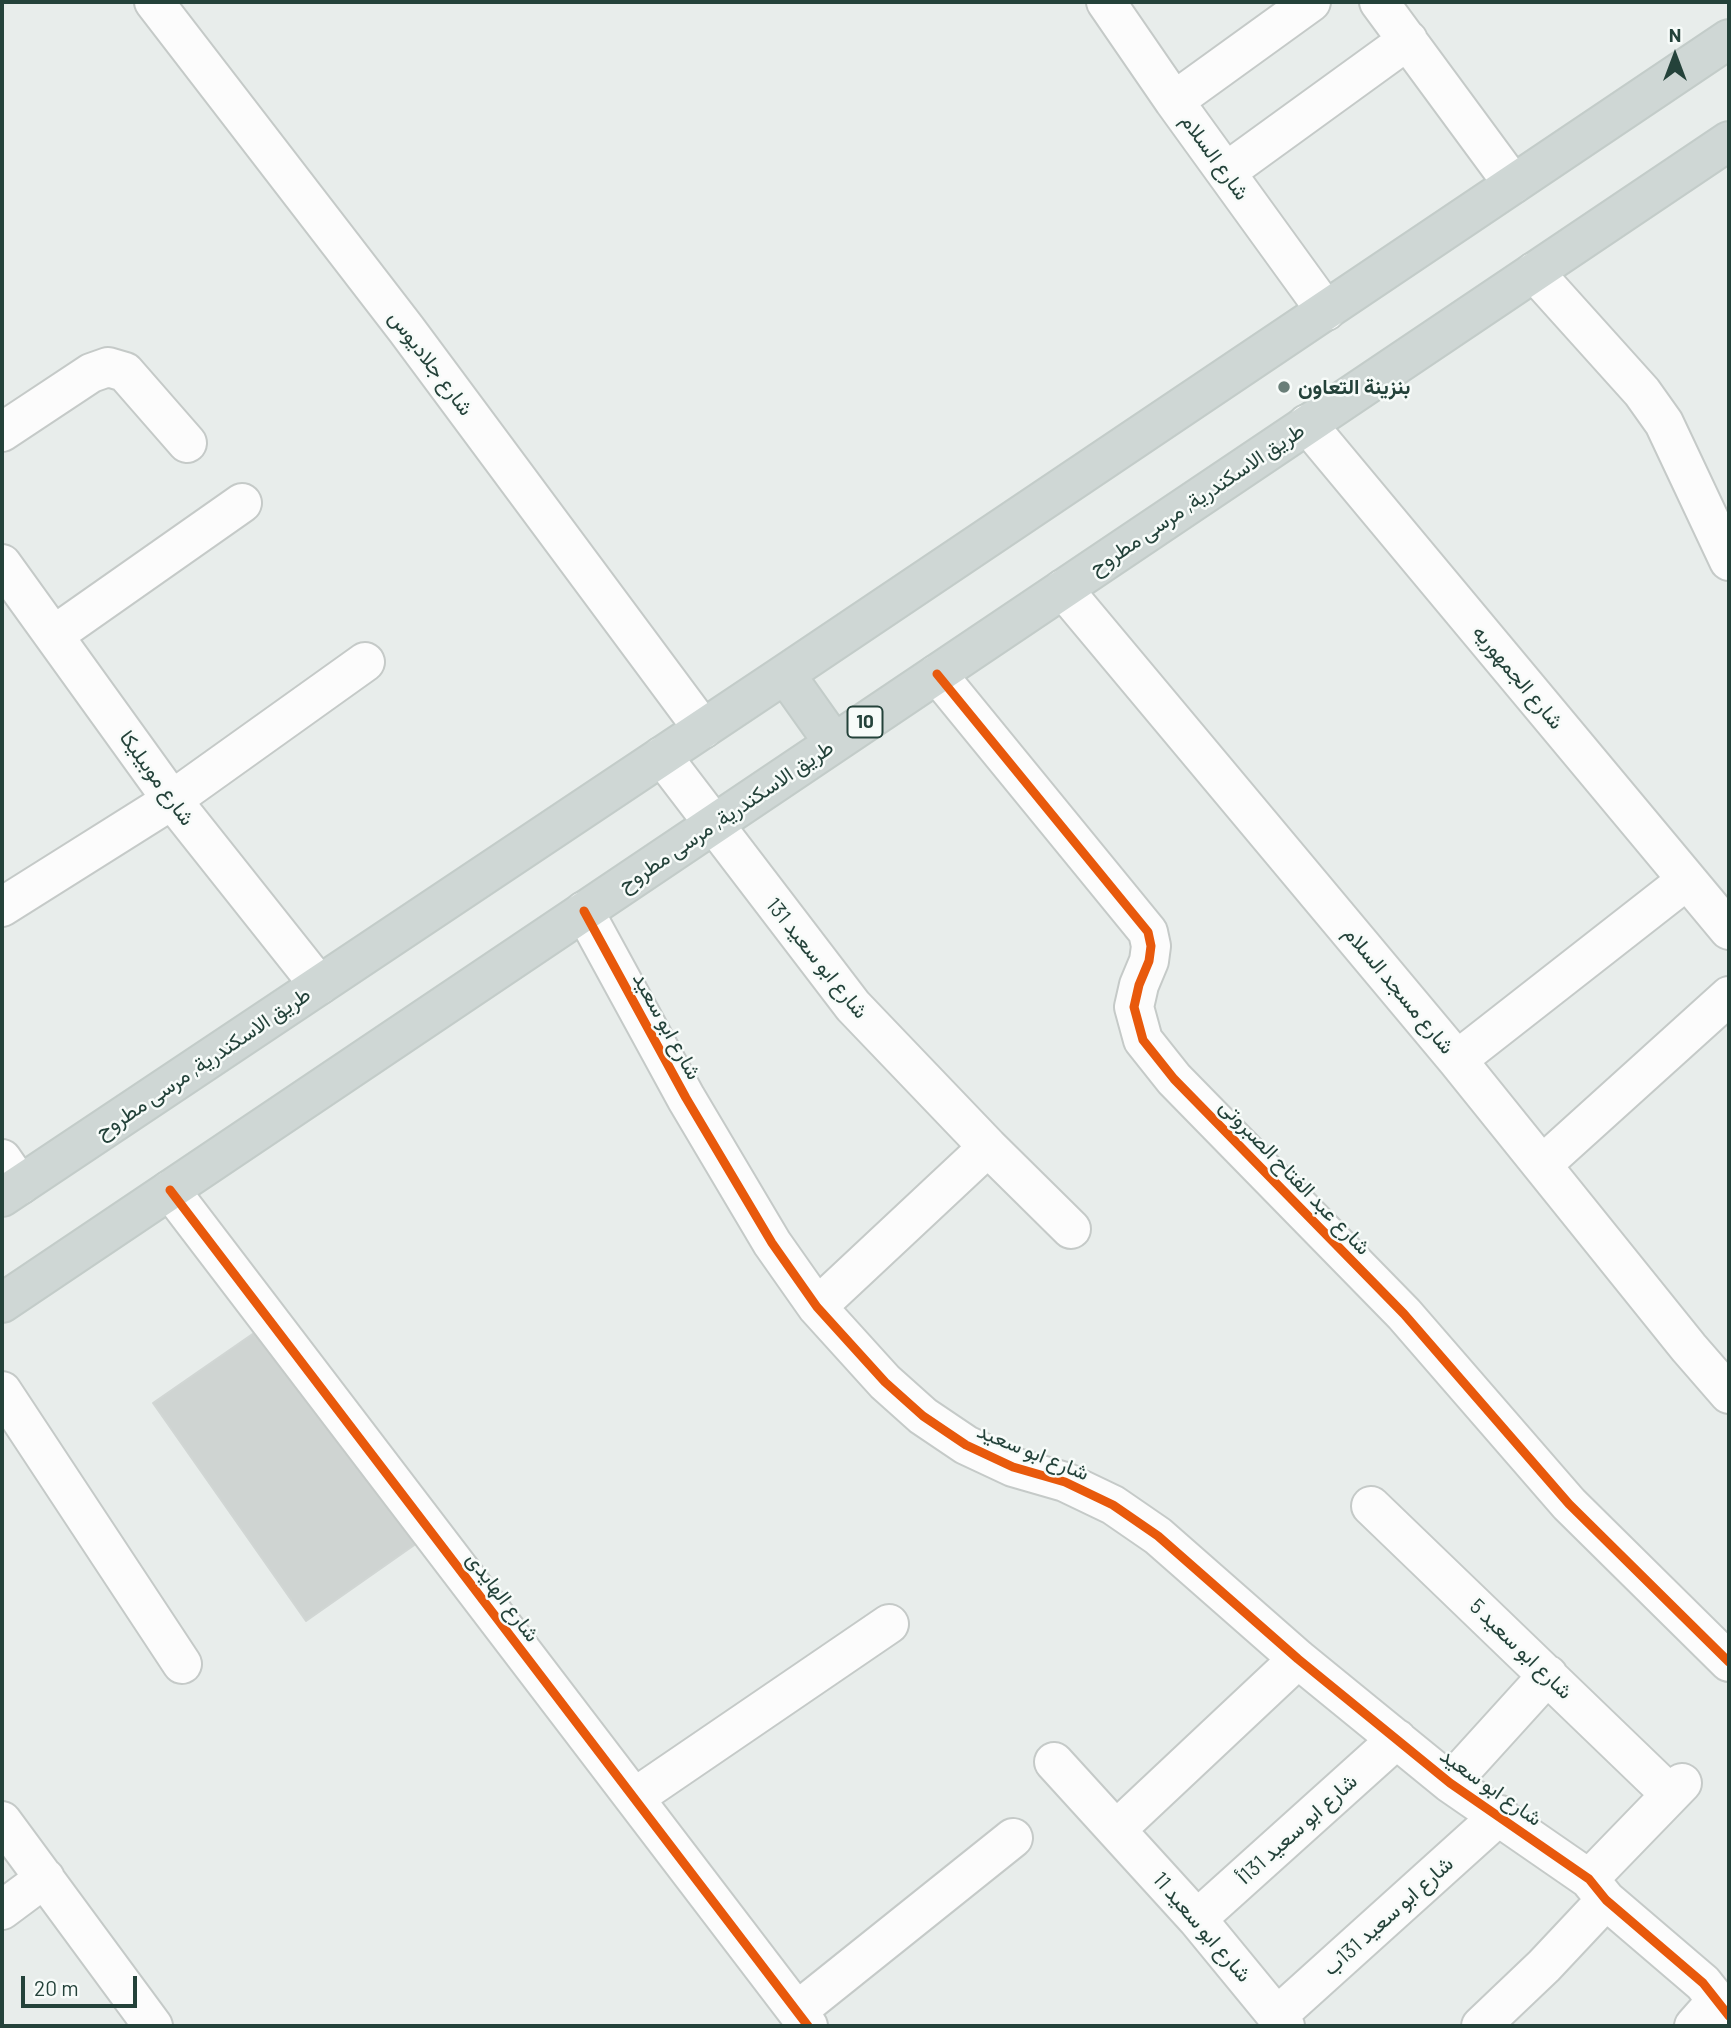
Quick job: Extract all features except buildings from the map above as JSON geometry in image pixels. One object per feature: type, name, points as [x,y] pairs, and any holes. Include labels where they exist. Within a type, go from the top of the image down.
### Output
[{"type":"main road","name":"طريق الاسكندرية, مرسى مطروح","points":[[8,1180],[320,985],[1729,39]]},
{"type":"main road","name":"طريق الاسكندرية, مرسى مطروح","points":[[2,1303],[1729,141]]},
{"type":"main road","points":[[785,674],[834,743]]},
{"type":"street","name":"شارع جلاديوس","points":[[154,2],[406,329],[704,729]]},
{"type":"street","name":"شارع السلام","points":[[1106,2],[1326,311]]},
{"type":"street","points":[[1174,101],[1311,2]]},
{"type":"street","points":[[1379,2],[1513,184]]},
{"type":"street","points":[[1226,172],[1408,40]]},
{"type":"street","points":[[1534,272],[1642,392],[1664,423],[1729,561]]},
{"type":"street","points":[[2,432],[91,373],[108,367],[125,372],[187,443]]},
{"type":"street","name":"شارع الجمهوريه","points":[[1307,425],[1729,930]]},
{"type":"street","points":[[54,635],[242,503]]},
{"type":"street","name":"شارع موبيليكا","points":[[4,570],[172,800],[320,985]]},
{"type":"street","name":"شارع مسجد السلام","points":[[1063,589],[1457,1060],[1680,1338],[1729,1394]]},
{"type":"street","points":[[2,907],[172,800],[365,662]]},
{"type":"street","name":"شارع عبد الفتاح الصبروتى","points":[[937,674],[1148,932],[1151,946],[1149,961],[1139,985],[1135,1007],[1143,1040],[1174,1079],[1404,1314],[1569,1504],[1729,1662]]},
{"type":"street","name":"شارع ابو سعيد 131","points":[[662,756],[853,1006],[988,1147],[1071,1228]]},
{"type":"street","points":[[1457,1060],[1687,880]]},
{"type":"street","name":"شارع ابو سعيد","points":[[584,911],[693,1109],[772,1243],[817,1307],[885,1382],[923,1416],[966,1445],[1013,1467],[1065,1482],[1113,1505],[1158,1536],[1298,1658],[1450,1783],[1500,1815],[1598,1890],[1703,1983],[1713,2014]]},
{"type":"street","points":[[1542,1166],[1729,996]]},
{"type":"street","points":[[817,1307],[988,1147]]},
{"type":"street","name":"شارع الهايدى","points":[[170,1190],[802,2019]]},
{"type":"street","points":[[2,1391],[182,1664]]},
{"type":"street","name":"شارع ابو سعيد 5","points":[[1371,1506],[1548,1675],[1676,1789],[1598,1890]]},
{"type":"street","points":[[634,1798],[889,1624]]},
{"type":"street","points":[[1117,1829],[1298,1658]]},
{"type":"street","points":[[1450,1783],[1548,1675]]},
{"type":"street","name":"شارع ابو سعيد 131أ","points":[[1196,1919],[1396,1739]]},
{"type":"street","name":"شارع ابو سعيد 11","points":[[1054,1762],[1117,1829],[1282,2021]]},
{"type":"street","name":"شارع ابو سعيد 131ب","points":[[1282,2021],[1500,1815]]},
{"type":"street","points":[[2,1821],[153,2026]]},
{"type":"street","points":[[802,2019],[1013,1838]]},
{"type":"street","points":[[2,1910],[45,1878]]},
{"type":"street","points":[[1481,2026],[1544,1966],[1598,1890]]},
{"type":"cycle path","points":[[937,674],[1148,932],[1151,946],[1149,961],[1134,1007],[1143,1040],[1174,1079],[1404,1314],[1569,1504],[1729,1662]]},
{"type":"cycle path","points":[[584,911],[686,1098],[772,1243],[817,1307],[885,1382],[923,1416],[966,1445],[1013,1467],[1065,1482],[1113,1505],[1158,1536],[1298,1659],[1450,1783],[1589,1879],[1606,1900],[1703,1983],[1729,2016]]},
{"type":"cycle path","points":[[170,1190],[808,2026]]},
{"type":"place","name":"بنزينة التعاون","points":[[1284,387]]}]
